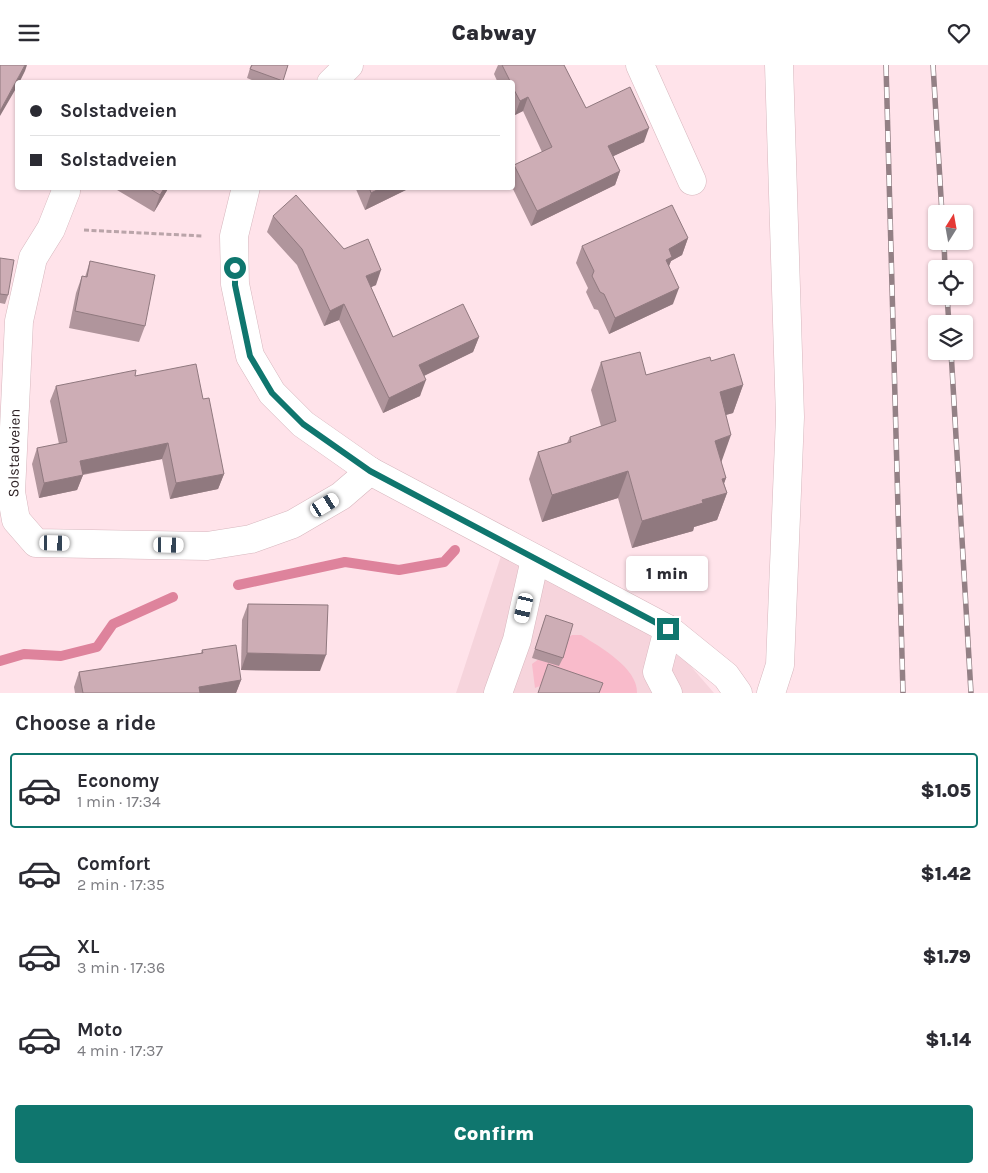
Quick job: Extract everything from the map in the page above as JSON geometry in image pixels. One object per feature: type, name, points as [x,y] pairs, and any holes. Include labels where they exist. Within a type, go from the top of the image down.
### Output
[{"type":"street","points":[[334,80],[349,65]]},
{"type":"street","points":[[640,65],[692,181]]},
{"type":"street","points":[[771,693],[780,665],[790,417],[780,65]]},
{"type":"street","points":[[245,190],[234,236],[235,285],[250,356],[272,393],[303,424],[370,471],[668,629],[726,676],[738,693]]},
{"type":"street","name":"Solstadveien","points":[[66,191],[51,229],[33,258],[18,330],[11,492],[16,520],[36,543],[207,546],[251,539],[293,524],[341,496],[370,471]]},
{"type":"street","points":[[498,693],[517,640],[535,559]]},
{"type":"street","points":[[668,629],[657,672],[668,693]]},
{"type":"path","points":[[51,229],[234,236]]},
{"type":"shaded area","points":[[501,556],[570,587],[635,625],[688,663],[714,693],[456,693]]},
{"type":"shaded area","points":[[572,635],[581,635],[625,667],[636,684],[637,693],[538,693],[540,686],[535,688],[532,664]]},
{"type":"building","points":[[0,65],[25,65],[17,80],[15,80],[0,111]]},
{"type":"building","points":[[252,65],[288,65],[283,80],[250,69]]},
{"type":"building","points":[[502,65],[564,65],[586,108],[630,87],[649,128],[608,146],[620,171],[537,211],[515,165],[552,147],[528,97],[520,101],[515,92],[515,80],[510,80]]},
{"type":"building","points":[[152,190],[163,190],[160,195]]},
{"type":"building","points":[[296,195],[344,249],[368,239],[381,270],[366,276],[393,337],[463,304],[479,337],[419,365],[426,380],[389,398],[344,304],[330,311],[302,249],[273,216]]},
{"type":"building","points":[[672,205],[688,238],[669,249],[672,257],[666,260],[679,288],[615,318],[604,294],[600,292],[592,276],[594,271],[582,246]]},
{"type":"building","points":[[0,258],[14,260],[8,295],[0,294]]},
{"type":"building","points":[[90,261],[155,275],[145,326],[75,311],[82,276],[87,277]]},
{"type":"building","points":[[640,352],[646,375],[710,357],[711,361],[734,354],[743,385],[720,392],[731,435],[715,441],[726,478],[722,479],[727,493],[702,500],[703,503],[642,521],[628,471],[552,495],[538,452],[571,442],[570,437],[616,421],[601,362]]},
{"type":"building","points":[[196,364],[203,399],[209,398],[224,474],[176,483],[168,443],[80,461],[83,475],[44,483],[37,448],[67,442],[56,386],[136,370],[135,376]]},
{"type":"building","points":[[248,604],[328,605],[326,655],[247,653]]},
{"type":"building","points":[[546,615],[573,624],[563,658],[535,649]]},
{"type":"building","points":[[236,645],[241,680],[199,687],[200,693],[83,693],[79,672],[203,653],[202,650]]},
{"type":"building","points":[[548,664],[603,683],[599,693],[538,693]]},
{"type":"waterway","points":[[238,585],[345,562],[399,570],[444,562],[455,550]]},
{"type":"waterway","points":[[0,661],[24,654],[61,656],[97,647],[113,624],[173,597]]},
{"type":"railway","points":[[886,65],[903,693]]},
{"type":"railway","points":[[933,65],[941,205]]},
{"type":"railway","points":[[944,250],[945,260]]},
{"type":"railway","points":[[948,305],[948,315]]},
{"type":"railway","points":[[952,360],[971,693]]},
{"type":"route","points":[[235,268],[235,285],[250,356],[272,393],[303,424],[370,471],[668,629]]}]
